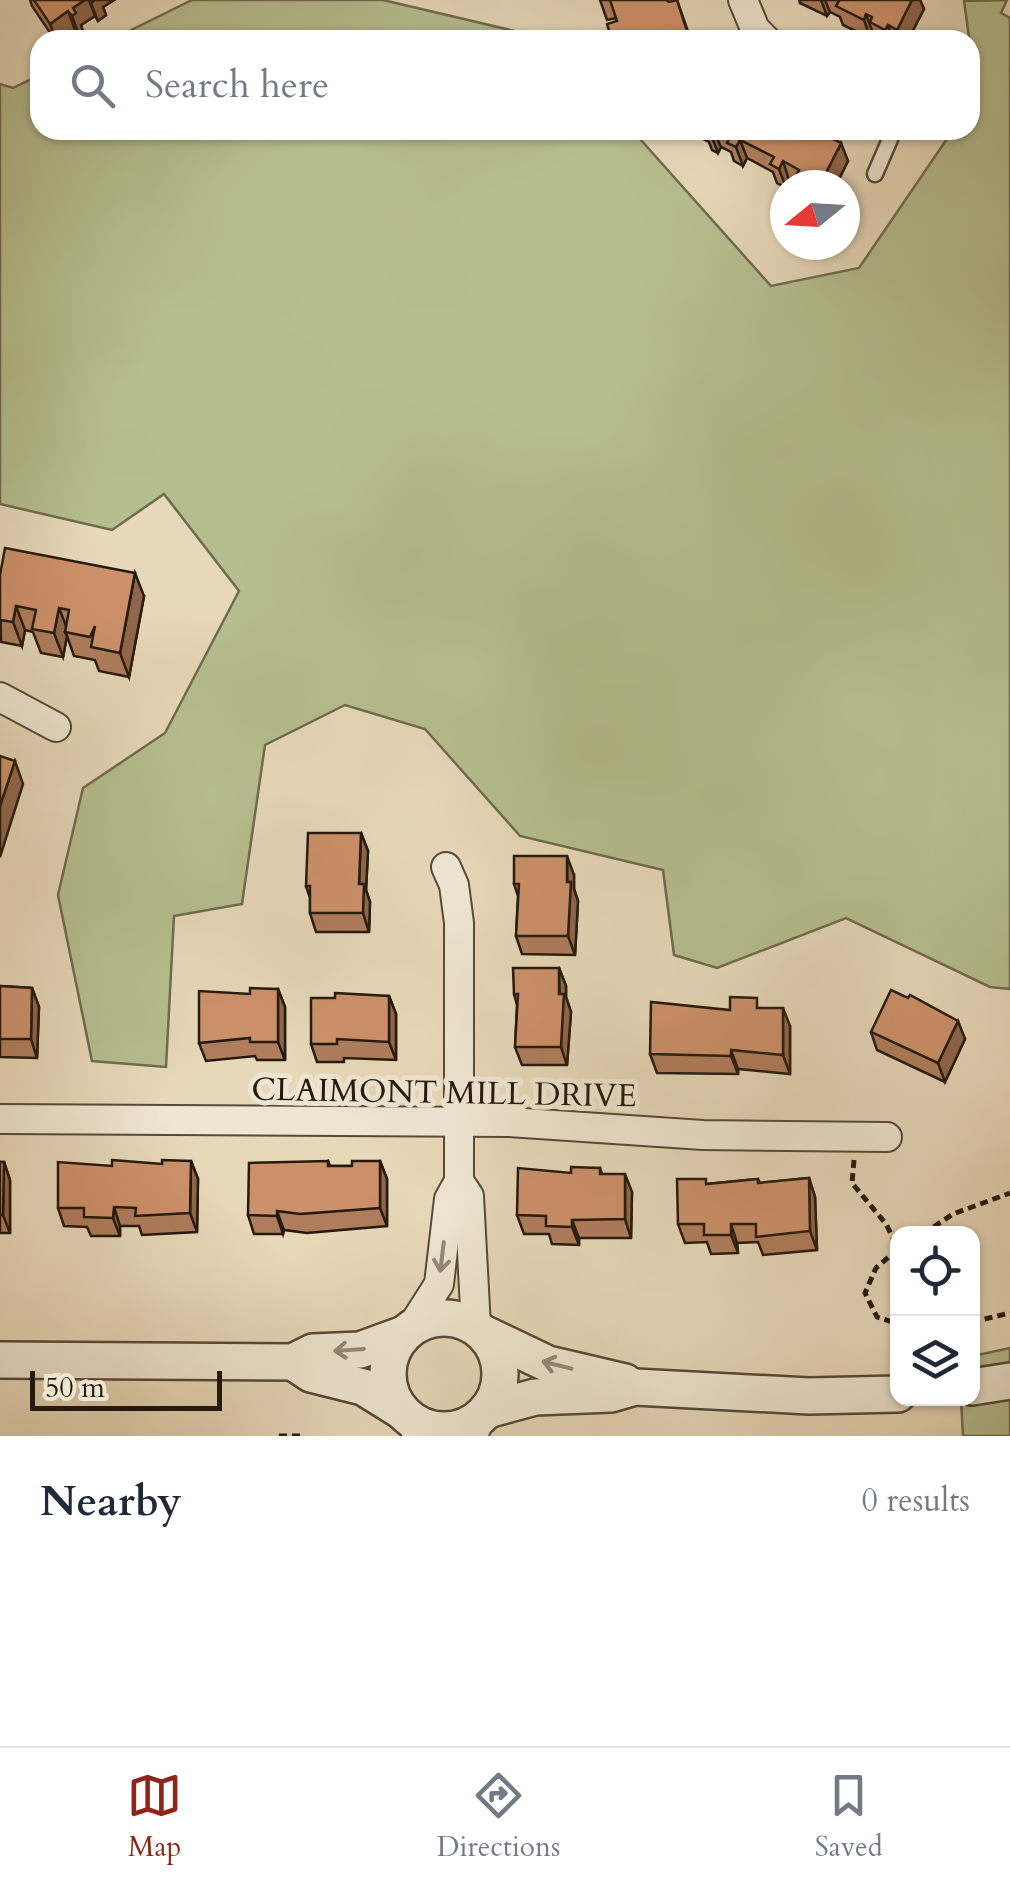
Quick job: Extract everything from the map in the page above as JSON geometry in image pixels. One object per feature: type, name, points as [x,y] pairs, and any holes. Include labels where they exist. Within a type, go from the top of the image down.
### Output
[{"type":"street","points":[[744,0],[756,30]]},
{"type":"street","points":[[0,697],[56,728]]},
{"type":"street","points":[[446,867],[454,884],[459,923],[459,1181],[470,1196],[479,1330],[493,1346],[500,1380],[480,1421]]},
{"type":"street","name":"CLAIMONT MILL DRIVE","points":[[0,1119],[456,1122],[703,1135],[888,1137]]},
{"type":"street","points":[[410,1422],[388,1385],[390,1357],[439,1284],[449,1198],[459,1181]]},
{"type":"street","points":[[0,1360],[293,1362],[312,1352],[360,1350],[423,1321],[450,1318],[548,1364],[614,1376],[635,1387]]},
{"type":"street","points":[[293,1362],[311,1374],[363,1387],[410,1422],[440,1430],[454,1430],[480,1421],[535,1397],[611,1394],[635,1387],[809,1396],[890,1394]]},
{"type":"street","points":[[980,1387],[1010,1381]]},
{"type":"lane","points":[[875,174],[890,140]]},
{"type":"path","points":[[855,1137],[852,1183],[890,1232]]},
{"type":"path","points":[[934,1226],[953,1214],[1010,1193]]},
{"type":"path","points":[[890,1255],[876,1268],[865,1294],[877,1317],[890,1321]]},
{"type":"path","points":[[980,1320],[1010,1313]]},
{"type":"path","points":[[279,1436],[304,1436]]},
{"type":"green space","points":[[192,0],[383,0],[510,30],[131,30]]},
{"type":"green space","points":[[1007,0],[1001,13],[1010,18],[1010,989],[990,987],[846,918],[717,968],[674,955],[663,870],[520,836],[425,729],[345,705],[265,745],[242,904],[174,916],[166,1067],[92,1061],[58,895],[83,788],[165,733],[239,591],[164,494],[112,530],[0,504],[0,84],[13,88],[30,80],[30,140],[641,140],[771,286],[859,268],[946,140],[980,140],[980,30],[968,30],[964,1]]},
{"type":"green space","points":[[1010,1348],[1010,1436],[963,1436],[961,1406],[980,1406],[980,1354]]},
{"type":"building","points":[[34,0],[85,0],[73,8],[76,13],[72,16],[68,11],[50,24]]},
{"type":"building","points":[[610,0],[677,0],[687,30],[609,30],[607,24],[617,21]]},
{"type":"building","points":[[837,0],[912,0],[897,30],[888,25],[885,30],[870,22],[872,17],[866,14],[864,20],[836,6]]},
{"type":"building","points":[[740,140],[841,143],[828,170],[799,170],[783,161],[779,169],[770,164],[774,157]]},
{"type":"building","points":[[5,548],[135,573],[120,653],[91,647],[95,626],[90,637],[65,632],[69,610],[59,608],[54,633],[32,629],[36,610],[16,606],[13,622],[0,620],[0,575]]},
{"type":"building","points":[[0,756],[15,761],[0,806]]},
{"type":"building","points":[[308,833],[361,833],[359,884],[364,884],[363,913],[310,913],[310,886],[306,886]]},
{"type":"building","points":[[514,856],[567,856],[567,882],[571,882],[568,936],[516,936],[519,884],[514,884]]},
{"type":"building","points":[[513,968],[559,968],[559,994],[564,994],[561,1047],[515,1047],[518,994],[514,994]]},
{"type":"building","points":[[0,986],[32,988],[31,1039],[0,1039]]},
{"type":"building","points":[[250,988],[278,989],[278,1042],[250,1042],[250,1038],[199,1043],[199,991],[250,994]]},
{"type":"building","points":[[891,990],[908,998],[910,995],[958,1021],[938,1063],[871,1032]]},
{"type":"building","points":[[335,993],[389,996],[389,1042],[337,1039],[337,1044],[311,1044],[311,998],[335,998]]},
{"type":"building","points":[[730,997],[757,998],[757,1008],[783,1008],[783,1055],[731,1050],[731,1056],[650,1054],[651,1002],[730,1010]]},
{"type":"building","points":[[112,1160],[162,1164],[162,1160],[191,1161],[190,1213],[135,1216],[136,1208],[114,1207],[113,1218],[84,1217],[84,1208],[58,1208],[58,1162],[112,1166]]},
{"type":"building","points":[[328,1161],[328,1166],[352,1166],[352,1161],[380,1161],[380,1208],[248,1215],[249,1163]]},
{"type":"building","points":[[0,1162],[4,1162],[3,1215],[0,1215]]},
{"type":"building","points":[[571,1167],[600,1168],[600,1174],[625,1174],[625,1219],[572,1220],[572,1227],[546,1226],[546,1216],[517,1215],[518,1168],[571,1173]]},
{"type":"building","points":[[809,1178],[810,1231],[756,1237],[756,1224],[731,1224],[731,1235],[704,1235],[704,1224],[678,1224],[677,1179],[706,1179],[706,1184]]}]
